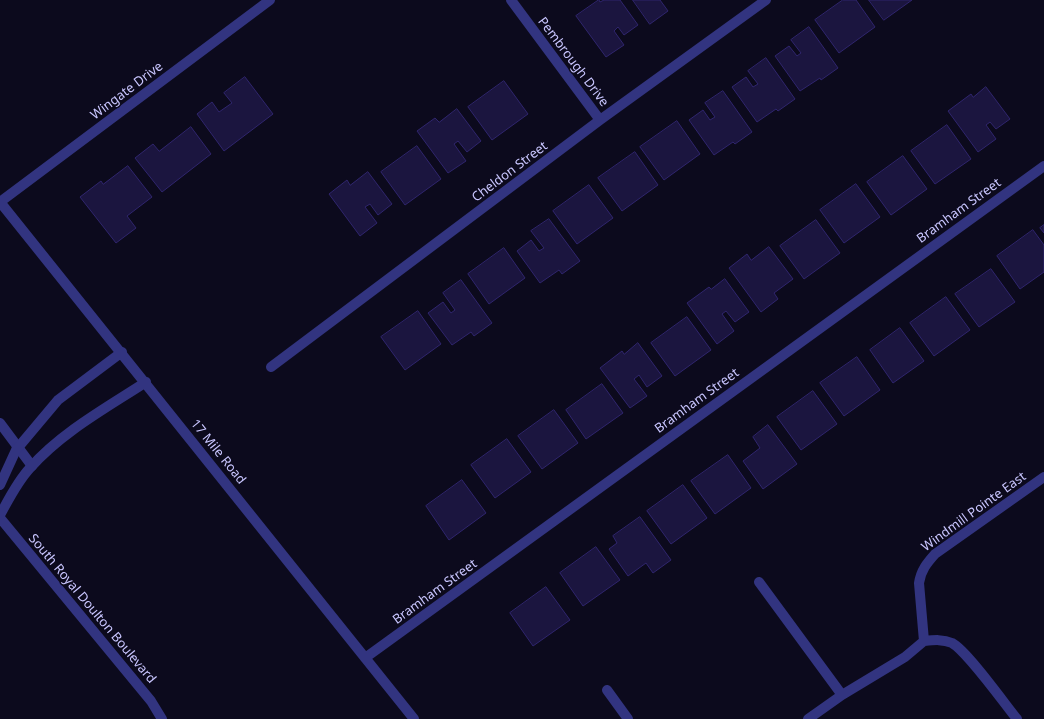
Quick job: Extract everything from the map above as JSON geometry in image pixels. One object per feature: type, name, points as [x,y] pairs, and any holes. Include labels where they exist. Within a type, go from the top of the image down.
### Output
[{"type":"street","name":"Wingate Drive","points":[[0,202],[270,0]]},
{"type":"street","name":"Pembrough Drive","points":[[511,0],[600,120]]},
{"type":"street","name":"Cheldon Street","points":[[271,367],[600,120],[766,0]]},
{"type":"street","name":"Bramham Street","points":[[365,658],[1044,166]]},
{"type":"street","name":"17 Mile Road","points":[[0,202],[122,352],[414,719]]},
{"type":"street","points":[[0,485],[18,447],[58,400],[122,352]]},
{"type":"street","points":[[0,516],[14,490],[32,466],[46,451],[77,427],[146,382]]},
{"type":"street","points":[[0,423],[32,466]]},
{"type":"street","name":"Windmill Pointe East","points":[[924,641],[919,583],[926,563],[935,554],[1044,477]]},
{"type":"street","name":"South Royal Doulton Boulevard","points":[[0,516],[151,700],[162,719]]},
{"type":"street","points":[[759,582],[842,695]]},
{"type":"street","points":[[808,719],[842,695],[905,658],[924,641],[941,640],[953,644],[965,655],[1016,719]]},
{"type":"street","points":[[607,690],[628,719]]},
{"type":"building","points":[[599,0],[600,2],[604,0],[620,0],[638,25],[624,35],[618,27],[614,31],[624,45],[606,57],[576,16]]},
{"type":"building","points":[[633,0],[660,0],[668,11],[650,24]]},
{"type":"building","points":[[843,0],[856,0],[875,27],[839,53],[815,20]]},
{"type":"building","points":[[869,0],[912,0],[884,20]]},
{"type":"building","points":[[809,27],[838,68],[821,80],[820,78],[800,91],[775,56],[789,46],[797,56],[801,53],[791,40]]},
{"type":"building","points":[[766,58],[795,99],[778,111],[776,109],[757,122],[732,87],[746,77],[753,87],[758,84],[748,71]]},
{"type":"building","points":[[245,77],[273,114],[224,151],[197,114],[212,102],[219,112],[232,103],[224,93]]},
{"type":"building","points":[[504,81],[528,114],[492,140],[468,107]]},
{"type":"building","points":[[986,87],[1010,119],[996,129],[990,122],[986,125],[996,139],[978,152],[948,111],[971,94],[973,97]]},
{"type":"building","points":[[723,91],[752,132],[735,144],[733,142],[714,155],[689,120],[703,110],[710,120],[715,117],[705,103]]},
{"type":"building","points":[[457,109],[481,141],[467,152],[458,141],[454,144],[466,161],[448,173],[417,131],[435,118],[439,122]]},
{"type":"building","points":[[677,121],[700,154],[664,180],[640,147]]},
{"type":"building","points":[[947,125],[971,159],[935,184],[911,151]]},
{"type":"building","points":[[191,127],[211,154],[162,192],[135,158],[153,144],[159,151]]},
{"type":"building","points":[[417,146],[441,179],[405,205],[381,172]]},
{"type":"building","points":[[635,152],[658,185],[622,211],[598,178]]},
{"type":"building","points":[[903,156],[927,189],[891,215],[867,182]]},
{"type":"building","points":[[128,166],[152,197],[127,216],[136,228],[116,243],[80,197],[101,181],[103,184]]},
{"type":"building","points":[[368,172],[392,204],[378,215],[370,204],[365,207],[377,223],[360,236],[329,194],[347,180],[350,185]]},
{"type":"building","points":[[856,184],[880,217],[844,243],[820,210]]},
{"type":"building","points":[[589,185],[613,218],[577,244],[553,211]]},
{"type":"building","points":[[549,219],[580,261],[562,274],[559,270],[540,283],[517,251],[531,240],[539,251],[544,248],[531,231]]},
{"type":"building","points":[[816,220],[840,253],[804,279],[780,246]]},
{"type":"building","points":[[1044,225],[1044,233],[1040,228]]},
{"type":"building","points":[[1033,230],[1044,245],[1044,272],[1020,289],[997,256]]},
{"type":"building","points":[[769,247],[793,279],[774,293],[778,299],[761,312],[729,268],[747,254],[751,260]]},
{"type":"building","points":[[504,248],[525,278],[489,304],[468,274]]},
{"type":"building","points":[[991,269],[1015,302],[979,327],[955,294]]},
{"type":"building","points":[[725,279],[749,312],[735,322],[726,311],[722,314],[734,331],[717,344],[687,303],[709,287],[711,289]]},
{"type":"building","points":[[461,280],[492,323],[474,336],[471,332],[452,345],[428,313],[443,302],[451,313],[455,310],[443,293]]},
{"type":"building","points":[[946,297],[970,330],[934,356],[910,323]]},
{"type":"building","points":[[418,311],[441,344],[405,370],[381,337]]},
{"type":"building","points":[[687,317],[711,350],[675,376],[651,343]]},
{"type":"building","points":[[900,328],[924,361],[893,383],[870,350]]},
{"type":"building","points":[[638,343],[662,376],[647,387],[639,375],[634,379],[647,396],[630,408],[600,368],[622,351],[624,354]]},
{"type":"building","points":[[857,357],[880,390],[844,416],[820,383]]},
{"type":"building","points":[[602,384],[623,413],[586,439],[566,410]]},
{"type":"building","points":[[813,391],[837,424],[801,450],[777,417]]},
{"type":"building","points":[[554,410],[578,443],[542,469],[518,436]]},
{"type":"building","points":[[768,425],[797,464],[763,489],[743,461],[760,448],[753,437]]},
{"type":"building","points":[[507,439],[531,472],[495,498],[471,465]]},
{"type":"building","points":[[728,455],[751,488],[715,514],[691,481]]},
{"type":"building","points":[[462,480],[486,513],[449,540],[426,506]]},
{"type":"building","points":[[683,485],[707,518],[671,544],[647,511]]},
{"type":"building","points":[[640,517],[671,560],[653,573],[646,563],[628,576],[609,549],[617,543],[613,536]]},
{"type":"building","points":[[596,547],[620,580],[583,606],[560,573]]},
{"type":"building","points":[[546,587],[570,620],[533,646],[510,613]]}]
